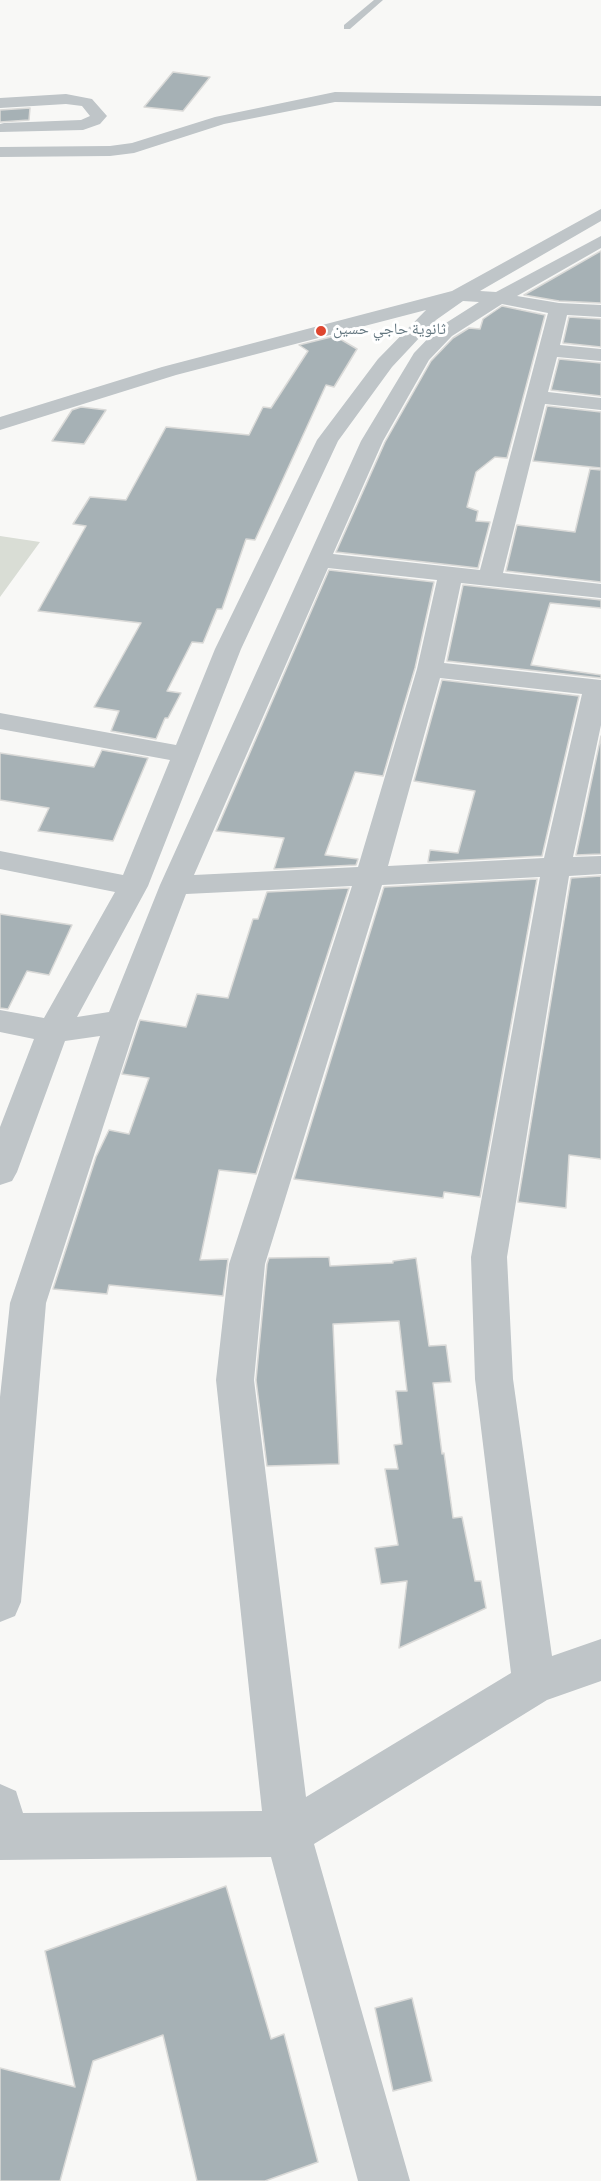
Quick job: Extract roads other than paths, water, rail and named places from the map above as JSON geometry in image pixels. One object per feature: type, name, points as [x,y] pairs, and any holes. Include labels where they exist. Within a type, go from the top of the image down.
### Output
[{"type":"street","points":[[0,152],[110,151],[134,148],[221,120],[335,97],[601,101]]},
{"type":"street","points":[[0,103],[66,99],[87,102],[99,116],[94,121],[83,125],[4,128]]},
{"type":"street","points":[[0,1172],[53,1031],[133,886],[228,650],[328,440],[385,363],[429,316],[459,295],[601,214]]},
{"type":"street","points":[[0,1602],[28,1303],[121,1022],[175,885],[372,441],[421,357],[445,332],[499,298],[601,240]]},
{"type":"street","points":[[0,424],[169,371],[459,295],[499,298],[559,309],[601,311]]},
{"type":"street","points":[[490,577],[559,309]]},
{"type":"street","points":[[548,350],[601,355]]},
{"type":"street","points":[[537,397],[601,404]]},
{"type":"street","points":[[321,560],[601,591]]},
{"type":"street","points":[[384,2181],[288,1834],[235,1380],[247,1264],[370,876],[430,669],[451,573]]},
{"type":"street","points":[[430,669],[599,688],[556,868],[489,1257],[494,1379],[534,1683]]},
{"type":"street","points":[[0,721],[185,755]]},
{"type":"street","points":[[0,860],[133,886]]},
{"type":"street","points":[[175,885],[601,866]]},
{"type":"street","points":[[0,1021],[53,1031],[121,1022]]},
{"type":"street","points":[[0,1837],[146,1833],[288,1834],[534,1683],[601,1660]]},
{"type":"street","points":[[0,1807],[0,1821]]},
{"type":"lane","points":[[347,27],[379,0]]},
{"type":"place","name":"ثانوية حاجي حسين","points":[[321,331]]}]
